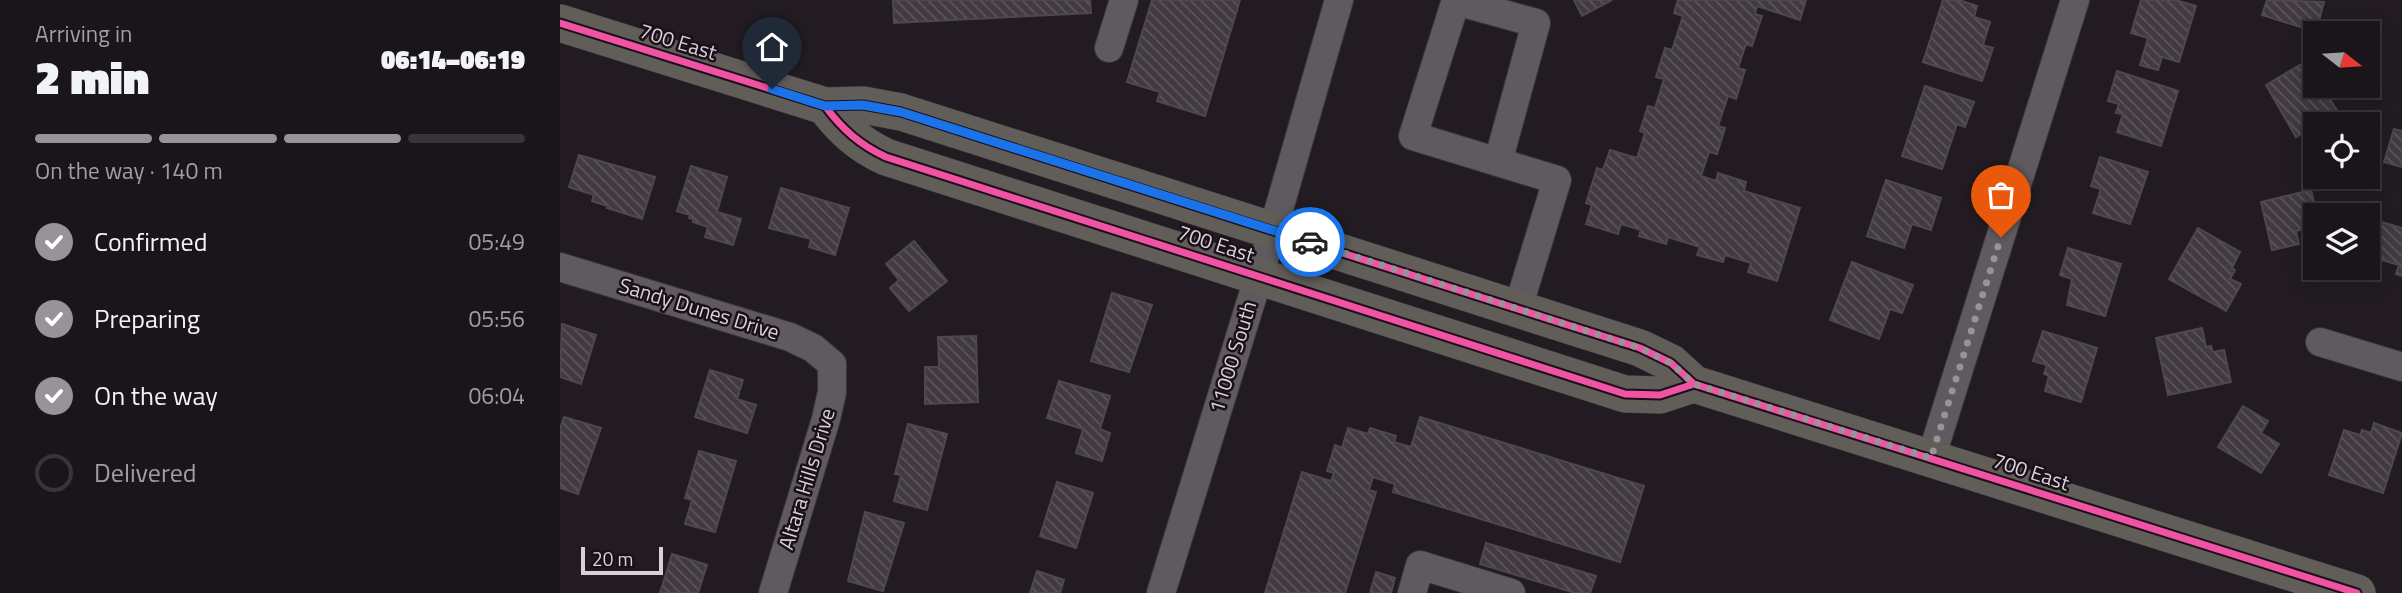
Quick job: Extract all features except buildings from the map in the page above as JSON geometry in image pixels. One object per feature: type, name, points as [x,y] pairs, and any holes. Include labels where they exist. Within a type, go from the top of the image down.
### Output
[{"type":"main road","name":"700 East","points":[[560,23],[825,106],[863,105],[901,112],[1656,354],[1671,363],[1694,384],[1931,458],[2286,582],[2357,593]]},
{"type":"main road","name":"700 East","points":[[825,106],[838,124],[854,139],[886,158],[1625,394],[1660,395],[1694,384]]},
{"type":"street","points":[[1109,48],[1124,0]]},
{"type":"street","name":"11000 South","points":[[1161,593],[1273,230],[1339,0]]},
{"type":"street","points":[[1931,458],[2075,0]]},
{"type":"street","points":[[1498,162],[1536,23],[1456,1],[1413,136],[1498,162],[1557,180],[1518,308]]},
{"type":"street","name":"Sandy Dunes Drive","points":[[560,267],[790,337],[813,348],[832,364]]},
{"type":"street","points":[[2320,342],[2402,368]]},
{"type":"street","name":"Altara Hills Drive","points":[[773,593],[826,419],[832,392],[832,364]]},
{"type":"street","points":[[1412,593],[1420,565],[1511,593]]},
{"type":"cycle path","points":[[560,23],[825,106],[863,105],[901,112],[1640,348],[1671,363],[1694,384],[2357,593]]},
{"type":"cycle path","points":[[825,106],[852,136],[886,157],[1625,394],[1660,395],[1694,384]]},
{"type":"way so far","points":[[1310,242],[1640,348],[1671,363],[1694,384],[1931,458],[2001,237]]},
{"type":"route","points":[[772,89],[825,106],[863,105],[901,112],[1310,242]]}]
